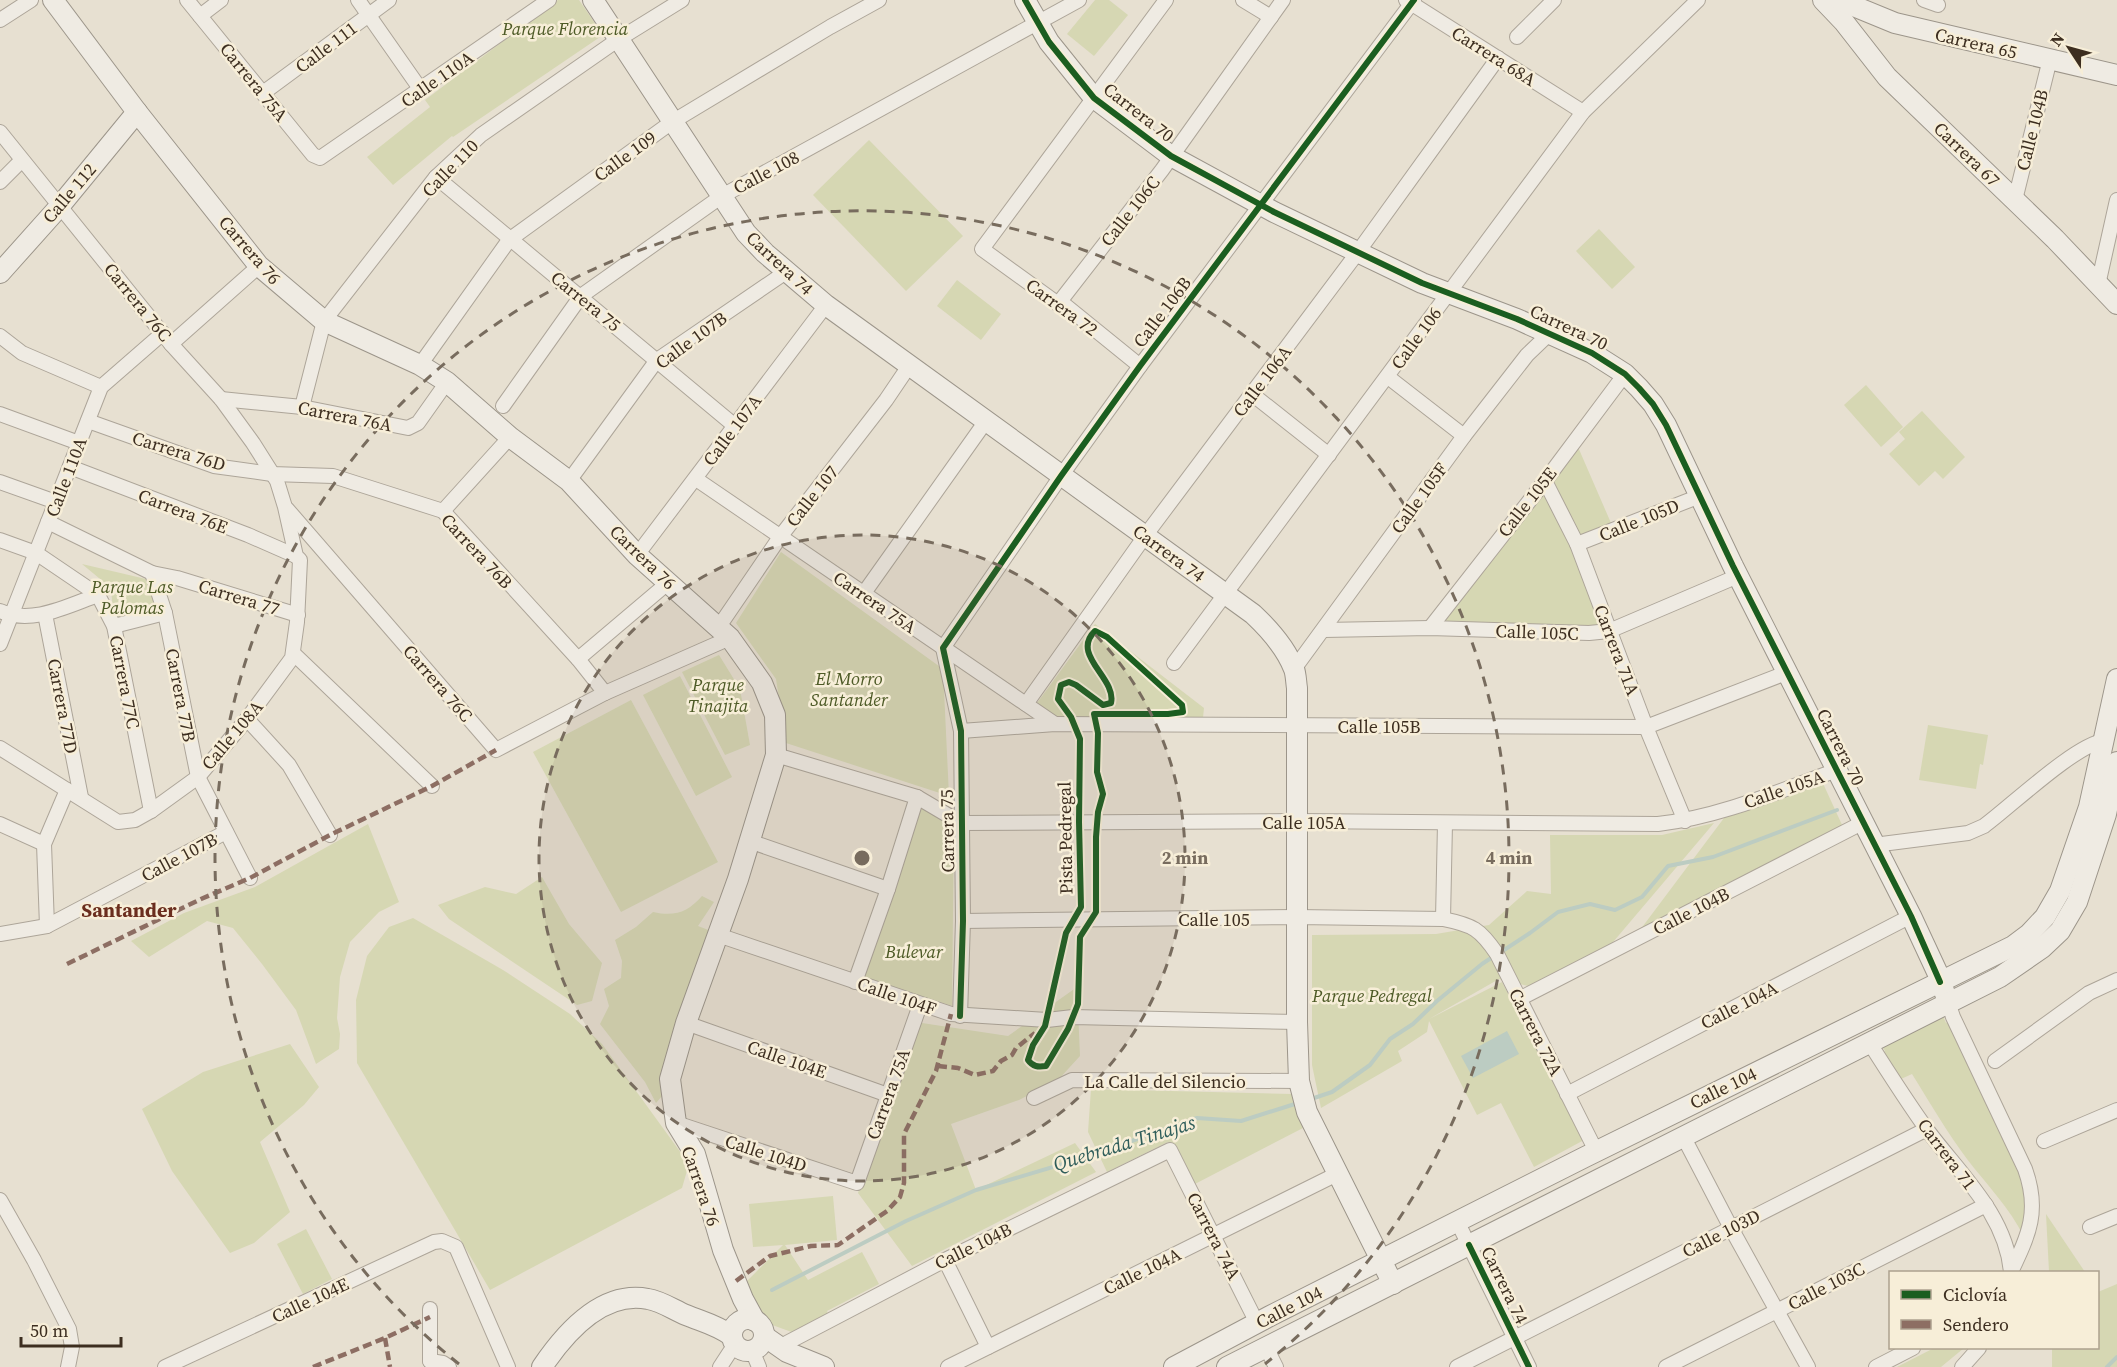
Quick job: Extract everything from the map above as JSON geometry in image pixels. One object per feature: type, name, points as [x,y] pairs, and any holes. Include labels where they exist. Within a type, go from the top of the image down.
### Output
[{"type":"main road","name":"Carrera 76","points":[[53,0],[137,112],[271,278],[324,321],[420,365],[447,382],[510,437],[569,481],[637,555],[724,633],[762,683],[775,715],[776,755],[738,879],[686,1023],[670,1078],[676,1123],[694,1154],[723,1250],[743,1299],[751,1339]]},
{"type":"main road","name":"Carrera 74","points":[[593,0],[746,234],[786,272],[826,305],[1253,614],[1267,627],[1294,669],[1298,726],[1296,917],[1299,1081],[1307,1112],[1393,1284]]},
{"type":"main road","name":"Carrera 70","points":[[1025,0],[1049,42],[1094,98],[1172,156],[1262,205],[1422,283],[1550,333],[1592,353],[1625,374],[1653,404],[1666,425],[1786,673],[1911,916],[1948,1002]]},
{"type":"main road","name":"Carrera 67","points":[[1823,0],[1887,77],[2055,239],[2117,304]]},
{"type":"main road","name":"Carrera 65","points":[[1839,0],[1895,23],[2117,75]]},
{"type":"main road","name":"Calle 112","points":[[0,273],[59,207],[137,112]]},
{"type":"main road","name":"Calle 104","points":[[1174,1367],[1596,1151],[2013,946],[2029,934],[2045,917],[2104,814],[2104,741],[2117,679]]},
{"type":"main road","name":"Calle 104","points":[[1227,1367],[2000,977],[2023,963],[2060,931],[2077,902],[2117,765]]},
{"type":"main road","points":[[542,1367],[571,1330],[597,1308],[625,1298],[649,1299],[824,1367]]},
{"type":"street","points":[[0,20],[31,0]]},
{"type":"street","name":"Carrera 75A","points":[[187,0],[313,155],[324,157]]},
{"type":"street","points":[[200,16],[221,0]]},
{"type":"street","points":[[358,0],[421,90]]},
{"type":"street","name":"Calle 111","points":[[263,93],[389,0]]},
{"type":"street","name":"Calle 110A","points":[[324,157],[549,0]]},
{"type":"street","name":"Calle 110","points":[[302,407],[324,321],[436,177],[481,135],[619,39],[681,0]]},
{"type":"street","name":"Calle 109","points":[[420,365],[509,240],[672,122],[879,0]]},
{"type":"street","name":"Calle 108","points":[[503,406],[581,296],[722,196],[1079,0]]},
{"type":"street","points":[[1094,98],[1166,0]]},
{"type":"street","points":[[1243,0],[1271,17]]},
{"type":"street","name":"Calle 106C","points":[[1058,304],[1172,156],[1284,0]]},
{"type":"street","points":[[1518,37],[1554,0]]},
{"type":"street","name":"Calle 106","points":[[1174,663],[1583,112],[1698,0]]},
{"type":"street","points":[[1924,0],[1938,5]]},
{"type":"street","name":"Carrera 68A","points":[[1410,1],[1583,112]]},
{"type":"street","name":"Calle 106B","points":[[943,648],[1140,366],[1262,205],[1410,1]]},
{"type":"street","name":"Calle 106A","points":[[1026,704],[1145,536],[1358,252],[1498,58]]},
{"type":"street","name":"Calle 104B","points":[[2015,200],[2049,59]]},
{"type":"street","name":"Carrera 72","points":[[1094,98],[982,249],[1058,304],[1066,306],[1140,366]]},
{"type":"street","name":"Carrera 76C","points":[[0,132],[21,161],[167,338],[221,399],[272,474]]},
{"type":"street","points":[[0,182],[21,161]]},
{"type":"street","name":"Carrera 75","points":[[436,177],[735,426]]},
{"type":"street","points":[[2097,285],[2117,200]]},
{"type":"street","name":"Calle 110A","points":[[0,644],[6,613],[36,553],[101,387],[259,266]]},
{"type":"street","name":"Calle 107B","points":[[569,481],[657,360],[786,272]]},
{"type":"street","name":"Calle 107A","points":[[637,555],[826,305]]},
{"type":"street","name":"Calle 105F","points":[[1294,669],[1464,436],[1527,355],[1550,333]]},
{"type":"street","points":[[0,336],[22,353],[101,387]]},
{"type":"street","name":"Calle 107","points":[[724,633],[780,537],[879,410],[909,366]]},
{"type":"street","name":"Calle 105E","points":[[1430,628],[1625,374]]},
{"type":"street","points":[[1388,377],[1464,436]]},
{"type":"street","name":"Carrera 76A","points":[[221,399],[302,407],[408,428],[418,423],[447,382]]},
{"type":"street","points":[[1252,394],[1329,455]]},
{"type":"street","points":[[0,414],[79,443]]},
{"type":"street","name":"Carrera 76D","points":[[88,421],[214,466],[272,474]]},
{"type":"street","points":[[864,592],[986,421]]},
{"type":"street","points":[[443,511],[510,437]]},
{"type":"street","name":"Carrera 76E","points":[[70,468],[248,535],[296,556]]},
{"type":"street","points":[[272,474],[277,481],[296,556],[300,560],[294,654],[432,786]]},
{"type":"street","name":"Carrera 76B","points":[[272,474],[333,476],[443,511],[578,659],[605,693]]},
{"type":"street","name":"Carrera 75A","points":[[696,479],[1055,724]]},
{"type":"street","name":"Carrera 71A","points":[[1545,481],[1577,544],[1646,727],[1685,821]]},
{"type":"street","points":[[0,482],[56,502]]},
{"type":"street","name":"Calle 105D","points":[[1577,544],[1700,496]]},
{"type":"street","name":"Carrera 76C","points":[[285,507],[496,750],[605,693]]},
{"type":"street","name":"Carrera 77","points":[[48,522],[152,573],[177,578],[297,615]]},
{"type":"street","points":[[0,540],[36,553]]},
{"type":"street","name":"Carrera 77C","points":[[36,553],[98,595],[114,626],[152,811]]},
{"type":"street","name":"Carrera 77B","points":[[152,573],[165,613],[198,777],[250,878]]},
{"type":"street","name":"Calle 105C","points":[[1324,630],[1430,628],[1578,633],[1610,631],[1738,576]]},
{"type":"street","points":[[578,659],[669,582]]},
{"type":"street","points":[[6,613],[45,614],[98,595]]},
{"type":"street","points":[[114,626],[165,613]]},
{"type":"street","name":"Carrera 77D","points":[[45,614],[81,797]]},
{"type":"street","points":[[605,693],[724,633]]},
{"type":"street","name":"Carrera 75","points":[[943,648],[961,731],[963,921],[960,1016]]},
{"type":"street","name":"Calle 108A","points":[[0,748],[118,822],[135,820],[152,811],[198,777],[247,719],[294,654]]},
{"type":"street","name":"Calle 105B","points":[[961,731],[1055,724],[1646,727],[1786,673]]},
{"type":"street","points":[[247,719],[289,765],[330,835]]},
{"type":"street","points":[[1874,845],[1958,834],[1984,826],[2068,759],[2095,742],[2104,741]]},
{"type":"street","points":[[776,755],[917,796],[962,823]]},
{"type":"street","name":"Calle 105A","points":[[962,823],[1298,821],[1658,824],[1685,821],[1708,815],[1837,770]]},
{"type":"street","points":[[47,926],[44,844],[67,790]]},
{"type":"street","points":[[855,982],[888,889],[917,796]]},
{"type":"street","points":[[1443,919],[1445,823]]},
{"type":"street","name":"Calle 104B","points":[[1519,999],[1862,823]]},
{"type":"street","points":[[0,824],[44,844]]},
{"type":"street","name":"Calle 107B","points":[[0,934],[47,926],[226,832]]},
{"type":"street","points":[[749,841],[888,889]]},
{"type":"street","name":"Calle 104A","points":[[1567,1094],[1911,916]]},
{"type":"street","name":"Calle 105","points":[[963,921],[1296,917],[1443,919],[1464,923]]},
{"type":"street","name":"Carrera 72A","points":[[1464,923],[1484,935],[1497,954],[1596,1151]]},
{"type":"street","name":"Calle 104F","points":[[718,935],[920,1005],[960,1016],[1047,1020],[1073,1017],[1297,1022]]},
{"type":"street","points":[[1995,1061],[2089,993],[2117,981]]},
{"type":"street","name":"Carrera 70","points":[[1948,1002],[1973,1062],[2017,1151],[2032,1187],[2034,1202],[2028,1236],[2011,1271]]},
{"type":"street","name":"Carrera 75A","points":[[856,1183],[920,1005]]},
{"type":"street","name":"Calle 104E","points":[[686,1023],[888,1095]]},
{"type":"street","name":"Carrera 71","points":[[1869,1042],[1927,1129],[1986,1205],[2004,1239],[2011,1271]]},
{"type":"street","name":"La Calle del Silencio","points":[[1034,1098],[1072,1080],[1299,1081]]},
{"type":"street","points":[[2044,1141],[2117,1110]]},
{"type":"street","name":"Calle 104D","points":[[676,1123],[856,1183]]},
{"type":"street","name":"Calle 103D","points":[[1457,1367],[1927,1129]]},
{"type":"street","points":[[1683,1136],[1808,1367]]},
{"type":"street","name":"Calle 104B","points":[[751,1339],[945,1260],[1170,1150]]},
{"type":"street","name":"Carrera 74A","points":[[1170,1150],[1257,1323]]},
{"type":"street","name":"Calle 104A","points":[[948,1367],[1337,1174]]},
{"type":"street","points":[[0,1200],[69,1329],[72,1347],[68,1367]]},
{"type":"street","name":"Calle 103C","points":[[1666,1367],[1986,1205]]},
{"type":"street","points":[[2090,1227],[2117,1216]]},
{"type":"street","name":"Carrera 74","points":[[1458,1222],[1529,1367]]},
{"type":"street","name":"Calle 104E","points":[[165,1367],[442,1240],[456,1247],[508,1367]]},
{"type":"street","points":[[945,1260],[988,1347]]},
{"type":"street","points":[[430,1309],[428,1364],[443,1363],[449,1367]]},
{"type":"street","points":[[720,1367],[751,1339]]},
{"type":"street","points":[[1266,1347],[1276,1367]]},
{"type":"street","points":[[1876,1367],[1909,1349]]},
{"type":"street","points":[[1962,1367],[1977,1349]]},
{"type":"street","points":[[197,1353],[200,1367]]},
{"type":"green space","name":"Parque Florencia","points":[[558,0],[579,0],[603,35],[452,136],[393,185],[367,157],[430,107],[425,100]]},
{"type":"green space","points":[[1095,0],[1109,0],[1128,15],[1094,56],[1067,34]]},
{"type":"green space","points":[[869,140],[963,236],[906,291],[813,195]]},
{"type":"green space","points":[[1599,229],[1635,267],[1612,289],[1576,251]]},
{"type":"green space","points":[[957,280],[1001,314],[981,340],[937,306]]},
{"type":"green space","points":[[1866,385],[1903,427],[1881,447],[1844,405]]},
{"type":"green space","points":[[1922,411],[1965,457],[1943,479],[1935,471],[1919,486],[1889,454],[1905,439],[1899,432]]},
{"type":"green space","points":[[1578,447],[1611,523],[1569,539],[1609,626],[1577,640],[1449,629],[1438,624]]},
{"type":"green space","name":"El Morro Santander","points":[[781,552],[943,669],[949,796],[786,743],[776,679],[736,623]]},
{"type":"green space","name":"Parque Las Palomas","points":[[82,564],[146,579],[161,609],[114,623],[111,588]]},
{"type":"green space","points":[[1095,624],[1204,708],[1203,718],[1056,717],[1037,703]]},
{"type":"green space","name":"Parque Tinajita","points":[[719,655],[740,689],[750,745],[725,755],[682,672]]},
{"type":"green space","points":[[680,676],[732,777],[696,796],[643,695]]},
{"type":"green space","points":[[631,700],[718,862],[621,912],[533,752]]},
{"type":"green space","points":[[1928,725],[1988,735],[1976,789],[1919,780]]},
{"type":"green space","points":[[1821,779],[1843,827],[1640,930],[1730,810]]},
{"type":"green space","name":"Bulevar","points":[[921,807],[954,823],[952,1006],[864,977]]},
{"type":"green space","name":"Parque Pedregal","points":[[1714,823],[1608,948],[1528,986],[1499,979],[1429,1019],[1502,982],[1584,1140],[1534,1167],[1501,1103],[1477,1115],[1429,1021],[1427,1032],[1398,1051],[1402,1061],[1321,1108],[1312,1065],[1312,935],[1436,934],[1489,925],[1527,891],[1551,894],[1550,835],[1662,835]]},
{"type":"green space","points":[[368,824],[399,902],[379,912],[350,942],[340,977],[337,1018],[340,1034],[339,1049],[316,1064],[296,1010],[233,928],[207,921],[149,957],[131,941],[184,913],[255,887]]},
{"type":"green space","points":[[542,877],[569,924],[602,963],[592,1001],[577,1005],[449,919],[438,905],[485,887],[516,894]]},
{"type":"green space","points":[[702,896],[714,902],[698,926],[711,931],[668,1089],[656,1103],[645,1082],[600,1024],[609,1006],[604,989],[621,978],[622,961],[615,940],[636,927],[653,912],[668,914],[680,912],[692,906]]},
{"type":"green space","points":[[413,918],[503,970],[570,1014],[602,1044],[689,1164],[682,1188],[490,1290],[357,1063],[356,1000],[367,956],[389,927]]},
{"type":"green space","points":[[1077,987],[1080,1056],[1058,1080],[1019,1100],[951,1124],[976,1190],[1075,1143],[1096,1172],[912,1266],[858,1193],[876,1138],[889,1073],[922,1023],[1008,1036]]},
{"type":"green space","points":[[1943,1016],[1946,1023],[1951,1020],[2029,1187],[2024,1237],[2005,1206],[1952,1138],[1912,1074],[1901,1079],[1881,1053],[1885,1051],[1882,1046]]},
{"type":"green space","points":[[290,1044],[319,1087],[304,1105],[260,1142],[290,1212],[254,1243],[230,1253],[172,1171],[142,1109],[203,1072]]},
{"type":"green space","points":[[1091,1089],[1292,1094],[1303,1128],[1193,1185],[1168,1142],[1107,1172],[1088,1132]]},
{"type":"green space","points":[[833,1196],[837,1240],[785,1245],[808,1280],[862,1252],[879,1284],[827,1311],[828,1314],[797,1334],[761,1321],[743,1285],[783,1245],[753,1247],[749,1204]]},
{"type":"green space","points":[[2046,1214],[2084,1271],[2049,1271]]},
{"type":"green space","points":[[306,1229],[332,1279],[303,1294],[277,1244]]},
{"type":"green space","points":[[2117,1284],[2117,1367],[2052,1367],[2052,1349],[2099,1349],[2099,1292]]},
{"type":"green space","points":[[1932,1349],[1963,1349],[1941,1367],[1897,1367]]},
{"type":"shaded area","points":[[1507,1031],[1519,1054],[1473,1078],[1461,1056]]},
{"type":"waterway","name":"Quebrada Tinajas","points":[[1501,952],[1558,912],[1590,904],[1615,910],[1642,897],[1668,866],[1713,857],[1837,810]]},
{"type":"waterway","name":"Quebrada Tinajas","points":[[1311,1099],[1332,1092],[1370,1065],[1390,1039],[1413,1024],[1437,1001],[1494,956]]},
{"type":"waterway","name":"Quebrada Tinajas","points":[[772,1290],[906,1221],[976,1190],[1083,1158],[1197,1118],[1241,1121],[1298,1103]]},
{"type":"waterway","points":[[2107,1367],[2117,1357]]},
{"type":"marked path","points":[[67,964],[201,899],[250,878],[330,835],[432,786],[496,750]]},
{"type":"marked path","points":[[736,1281],[770,1256],[811,1246],[838,1245],[887,1211],[900,1197],[904,1183],[904,1134],[936,1071],[951,1014]]},
{"type":"marked path","points":[[938,1066],[958,1068],[975,1075],[993,1071],[1001,1061],[1012,1055],[1016,1048],[1035,1033]]},
{"type":"marked path","points":[[313,1367],[430,1317]]},
{"type":"marked path","points":[[385,1338],[390,1367]]},
{"type":"cycle path","points":[[1025,0],[1049,42],[1094,98],[1171,156],[1274,212],[1422,283],[1517,319],[1592,353],[1625,374],[1639,388],[1653,404],[1666,425],[1733,566],[1911,916],[1940,982]]},
{"type":"cycle path","points":[[960,1016],[963,921],[961,731],[943,648],[1140,366],[1414,0]]},
{"type":"cycle path","name":"Pista Pedregal","points":[[1095,631],[1107,637],[1182,705],[1183,712],[1094,714],[1098,733],[1097,772],[1103,794],[1098,812],[1096,837],[1096,912],[1080,937],[1078,1004],[1068,1029],[1046,1066],[1038,1066],[1028,1060],[1033,1045],[1045,1026],[1066,933],[1081,907],[1080,739],[1071,717],[1058,699],[1061,685],[1069,682],[1103,705],[1111,703],[1108,685],[1088,649],[1089,640],[1095,631]]},
{"type":"cycle path","points":[[1469,1245],[1529,1367]]},
{"type":"district","name":"Santander","points":[[129,910]]}]
